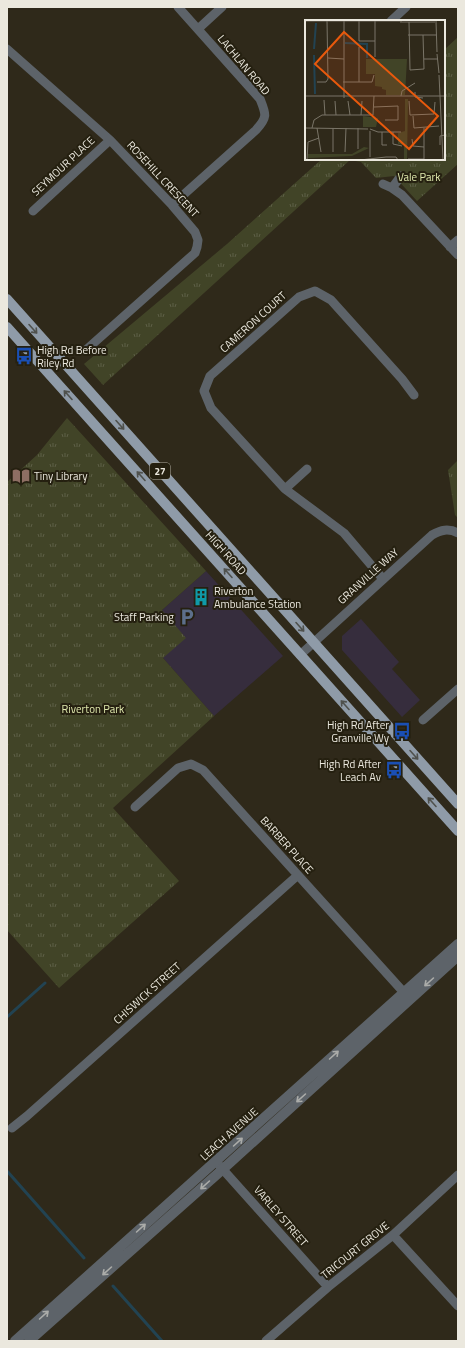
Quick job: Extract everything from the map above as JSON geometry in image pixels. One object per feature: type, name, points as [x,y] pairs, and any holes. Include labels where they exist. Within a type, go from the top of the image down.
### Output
[{"type":"main road","name":"HIGH ROAD","points":[[7,299],[458,804]]},
{"type":"main road","name":"HIGH ROAD","points":[[7,327],[458,831]]},
{"type":"street","name":"LACHLAN ROAD","points":[[172,205],[256,130],[263,122],[266,113],[260,99],[178,7]]},
{"type":"street","points":[[198,29],[222,7]]},
{"type":"street","points":[[391,20],[406,7]]},
{"type":"street","name":"ROSEHILL CRESCENT","points":[[7,49],[110,140],[172,205],[195,232],[198,240],[195,253],[87,349]]},
{"type":"street","name":"SEYMOUR PLACE","points":[[33,211],[110,140]]},
{"type":"street","points":[[392,188],[401,176]]},
{"type":"street","points":[[383,184],[402,195],[458,255]]},
{"type":"street","points":[[450,247],[458,240]]},
{"type":"street","name":"CAMERON COURT","points":[[383,579],[344,533],[286,489],[211,408],[204,391],[210,376],[299,297],[315,291],[331,300],[402,379],[414,395]]},
{"type":"street","points":[[286,489],[307,469]]},
{"type":"street","name":"GRANVILLE WAY","points":[[300,655],[432,535],[439,530],[449,529],[458,533]]},
{"type":"street","points":[[423,720],[458,689]]},
{"type":"street","name":"BARBER PLACE","points":[[135,807],[178,768],[191,764],[204,770],[407,996]]},
{"type":"street","name":"CHISWICK STREET","points":[[12,1128],[298,875]]},
{"type":"street","name":"LEACH AVENUE","points":[[29,1341],[220,1165],[407,996],[458,944]]},
{"type":"street","name":"LEACH AVENUE","points":[[407,996],[458,956]]},
{"type":"street","name":"LEACH AVENUE","points":[[15,1341],[220,1165]]},
{"type":"street","name":"VARLEY STREET","points":[[220,1165],[328,1287]]},
{"type":"street","name":"TRICOURT GROVE","points":[[266,1341],[328,1287],[393,1235],[458,1175]]},
{"type":"street","points":[[393,1235],[458,1306]]},
{"type":"shaded area","points":[[206,571],[283,656],[214,716],[163,658],[162,610]]},
{"type":"shaded area","points":[[361,619],[399,662],[392,669],[420,700],[402,717],[342,650],[342,636]]},
{"type":"green space","name":"Vale Park","points":[[458,37],[458,164],[417,201],[394,176],[376,178],[361,162],[350,160],[445,160],[445,49]]},
{"type":"green space","points":[[321,160],[350,160],[103,385],[84,364],[227,244]]},
{"type":"green space","name":"Riverton Park","points":[[67,418],[206,571],[162,610],[186,638],[163,658],[214,716],[113,808],[179,881],[59,988],[7,930],[7,482],[37,455]]},
{"type":"green space","points":[[458,460],[458,518],[455,515],[448,470]]},
{"type":"waterway","points":[[7,1017],[45,983]]},
{"type":"waterway","points":[[7,1171],[84,1258]]},
{"type":"waterway","points":[[113,1286],[162,1341]]},
{"type":"place","name":"High Rd Before Riley Rd","points":[[24,356]]},
{"type":"place","name":"Tiny Library","points":[[21,476]]},
{"type":"place","name":"Riverton Ambulance Station","points":[[201,597]]},
{"type":"place","name":"Staff Parking","points":[[187,617]]},
{"type":"place","name":"High Rd After Granville Wy","points":[[402,731]]},
{"type":"place","name":"High Rd After Leach Av","points":[[394,770]]}]
